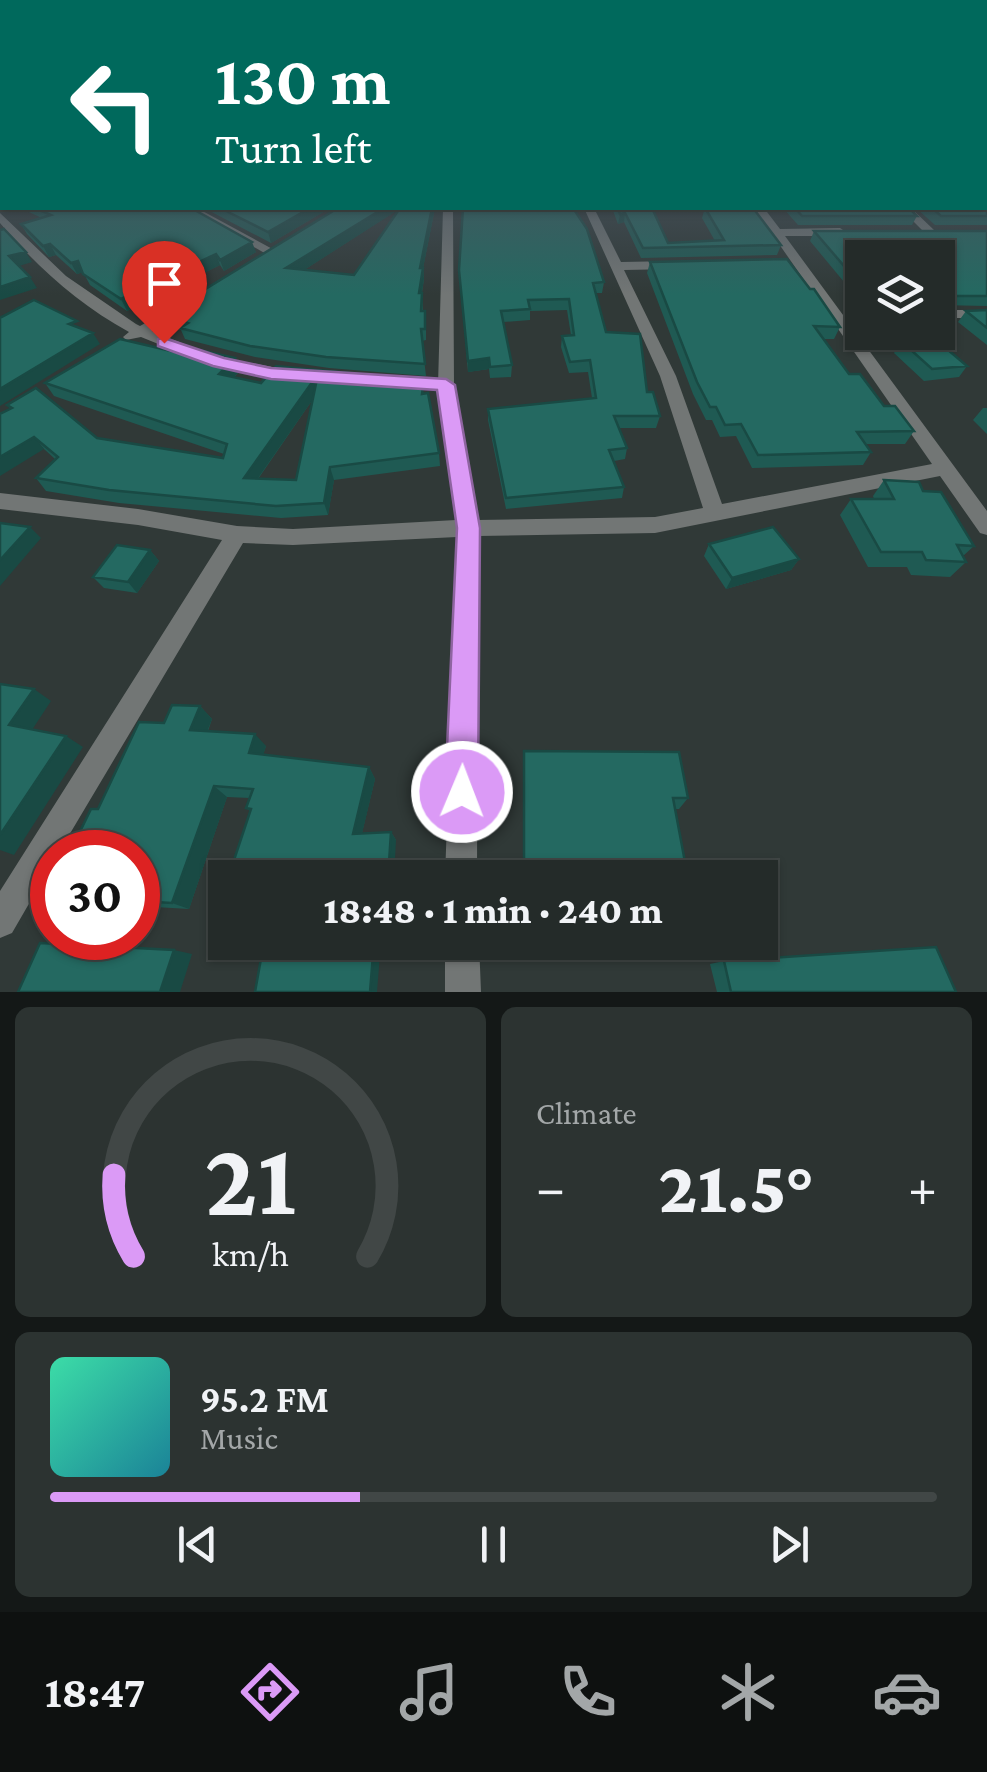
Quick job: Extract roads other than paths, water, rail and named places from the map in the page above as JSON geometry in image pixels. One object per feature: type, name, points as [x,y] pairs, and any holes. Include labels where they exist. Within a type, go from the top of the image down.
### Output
[{"type":"street","points":[[194,210],[272,252]]},
{"type":"street","points":[[448,210],[437,384],[468,528],[462,860]]},
{"type":"street","points":[[590,210],[668,376],[715,514]]},
{"type":"street","points":[[760,210],[987,527]]},
{"type":"street","points":[[906,210],[930,232]]},
{"type":"street","points":[[0,216],[40,264],[129,338],[219,362],[305,377]]},
{"type":"street","points":[[777,233],[856,232]]},
{"type":"street","points":[[912,232],[949,232]]},
{"type":"street","points":[[256,264],[286,243]]},
{"type":"street","points":[[778,264],[797,264]]},
{"type":"street","points":[[616,266],[686,265]]},
{"type":"street","points":[[129,338],[200,297]]},
{"type":"street","points":[[836,314],[845,314]]},
{"type":"street","points":[[955,314],[987,314]]},
{"type":"street","points":[[0,501],[138,517],[237,534],[292,537],[468,528],[655,525],[945,468]]},
{"type":"street","points":[[0,921],[237,534]]},
{"type":"street","points":[[462,960],[463,992]]}]
